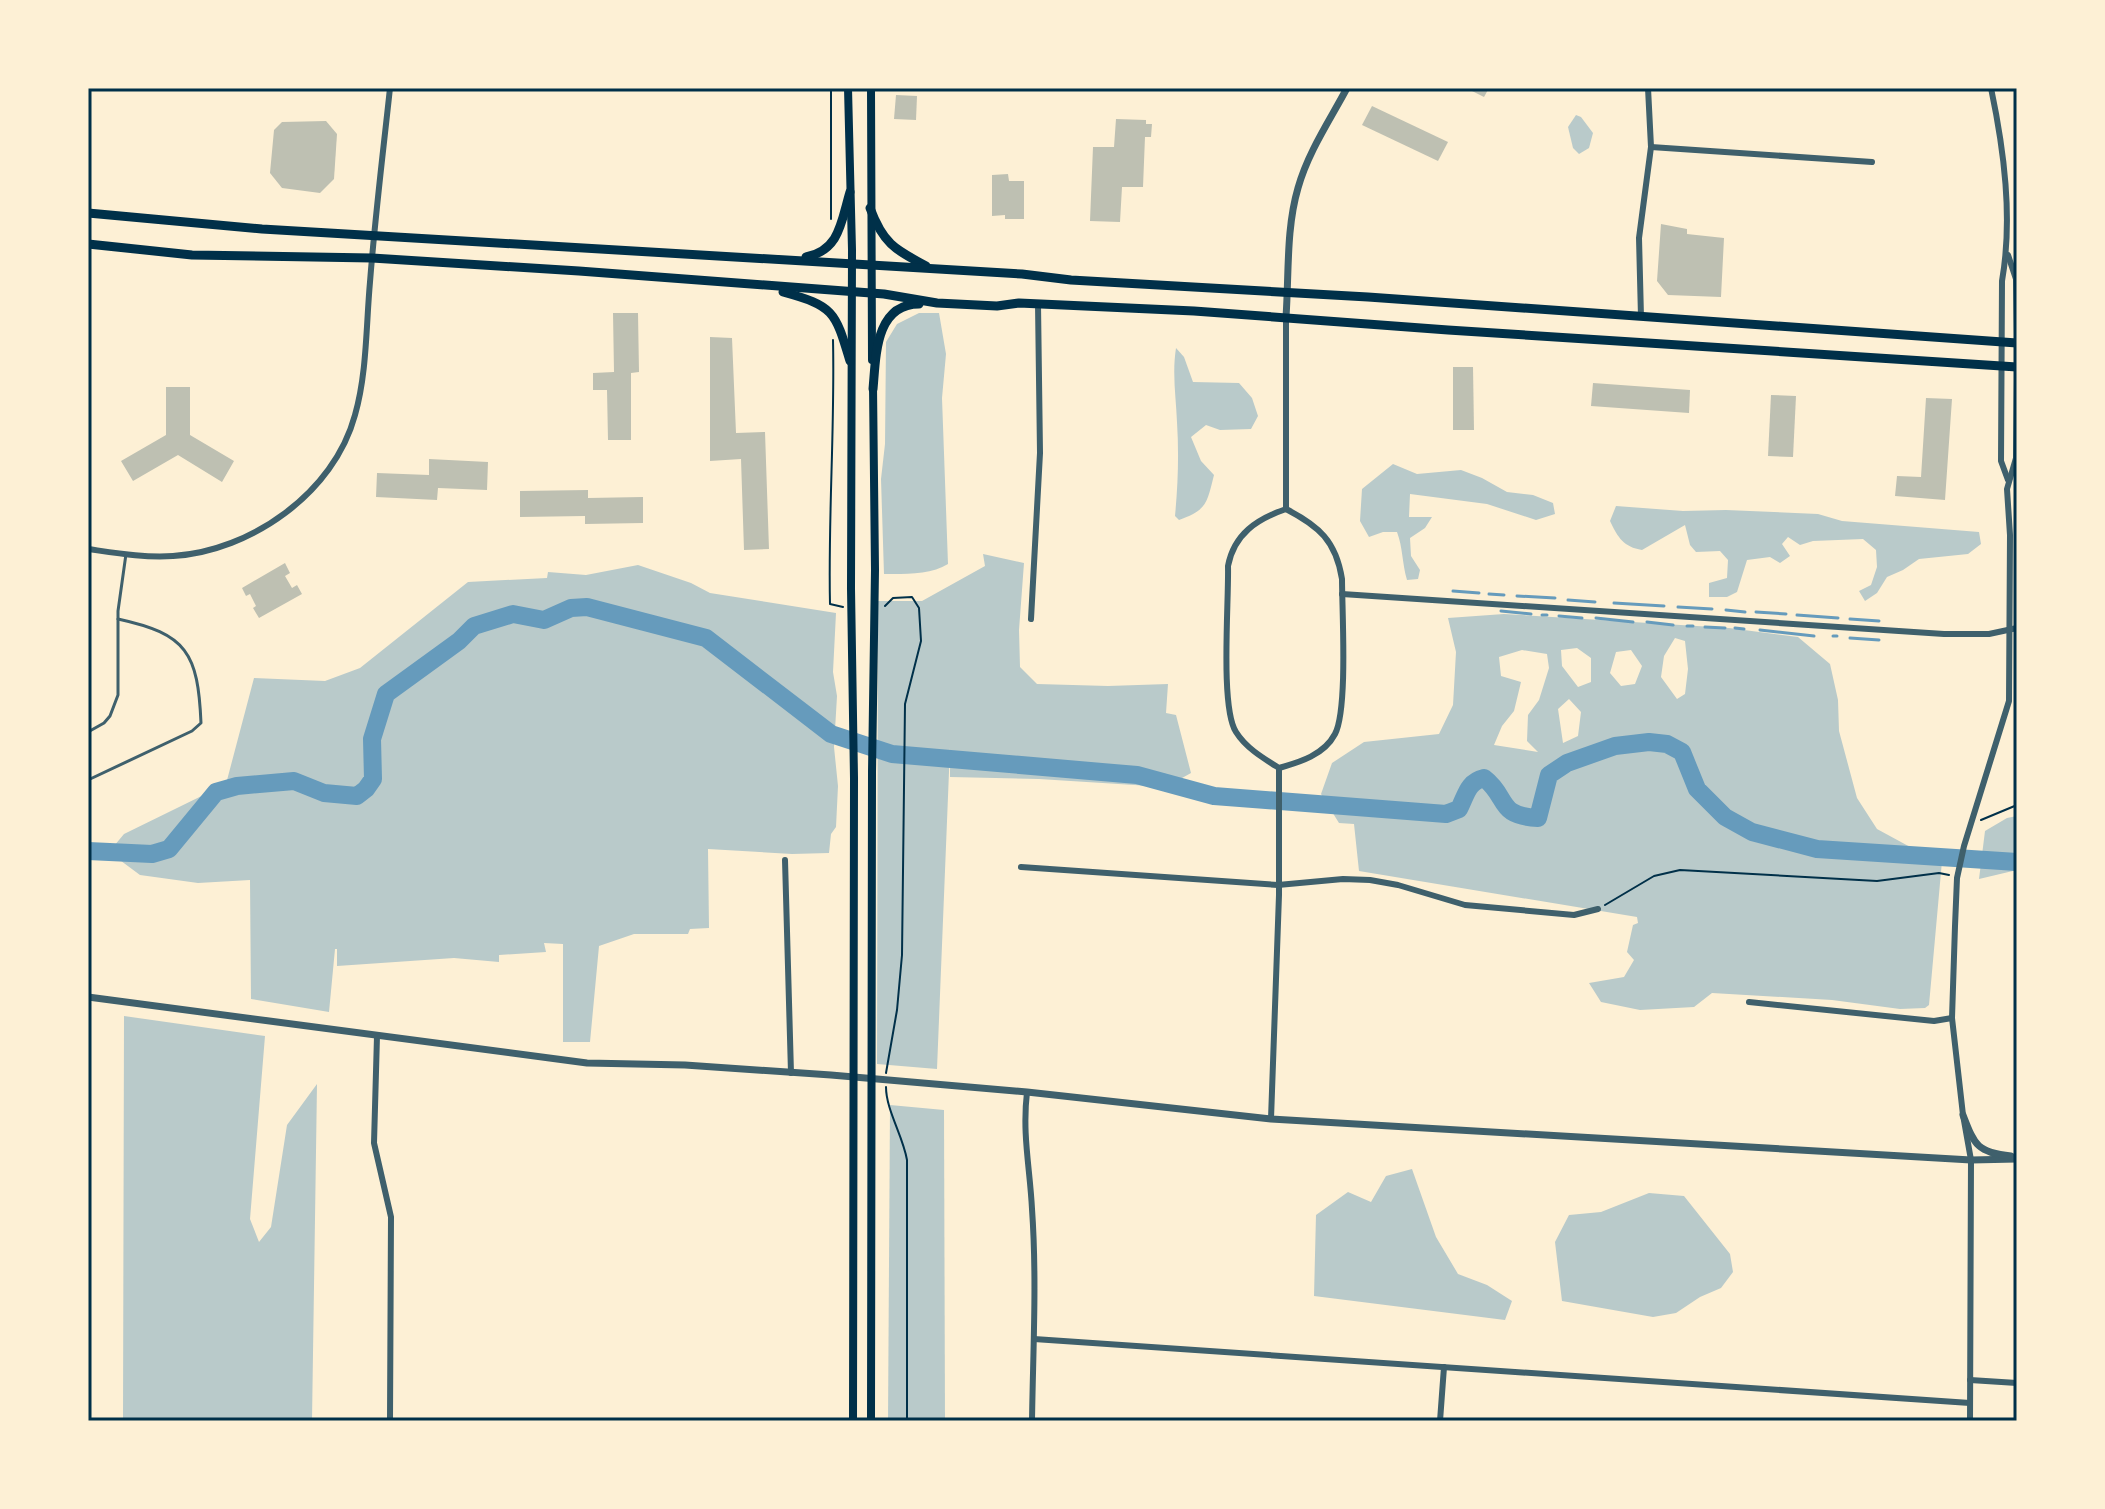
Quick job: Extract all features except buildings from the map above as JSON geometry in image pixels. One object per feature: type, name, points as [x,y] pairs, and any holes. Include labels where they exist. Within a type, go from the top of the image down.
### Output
[{"type":"main road","points":[[848,88],[852,264],[854,778],[853,1421]]},
{"type":"main road","points":[[871,88],[875,570],[871,1421]]},
{"type":"main road","points":[[790,260],[821,254],[830,245],[837,235],[850,192]]},
{"type":"main road","points":[[870,208],[878,229],[889,245],[933,269]]},
{"type":"main road","points":[[88,213],[262,229],[872,265],[2017,343]]},
{"type":"main road","points":[[88,244],[192,255],[372,258],[871,293],[937,303]]},
{"type":"main road","points":[[768,287],[812,300],[827,308],[840,326],[850,361]]},
{"type":"main road","points":[[873,389],[879,336],[889,318],[907,304],[937,303],[997,306],[1038,304],[1286,317],[2017,367]]},
{"type":"street","points":[[88,549],[173,556],[230,545],[290,509],[320,480],[340,450],[356,413],[365,356],[390,88]]},
{"type":"street","points":[[1286,509],[1289,238],[1298,186],[1347,88]]},
{"type":"street","points":[[1641,317],[1639,238],[1651,147],[1648,88]]},
{"type":"street","points":[[1991,88],[2007,203],[2007,251],[2002,281],[2001,461],[2008,480]]},
{"type":"street","points":[[1651,147],[1872,162]]},
{"type":"street","points":[[2007,251],[2016,279],[2017,334]]},
{"type":"street","points":[[1031,619],[1040,453],[1038,304]]},
{"type":"street","points":[[1970,1421],[1971,1160],[1952,1018],[1957,878],[2009,701],[2014,629],[2008,480],[2016,458],[2017,380]]},
{"type":"street","points":[[1286,509],[1331,542],[1340,563],[1340,721],[1335,735],[1322,750],[1307,759],[1279,768],[1249,747],[1231,722],[1228,699],[1228,566],[1230,554],[1244,532],[1266,515],[1286,509]]},
{"type":"street","points":[[1342,594],[1918,633],[1989,634],[2014,629]]},
{"type":"street","points":[[1271,1119],[1279,768]]},
{"type":"street","points":[[785,860],[791,1073]]},
{"type":"street","points":[[1021,867],[1278,885],[1343,879],[1370,880],[1478,907],[1574,915],[1598,909]]},
{"type":"street","points":[[88,997],[587,1063],[685,1065],[854,1077],[1027,1092],[1271,1119],[1971,1160],[2017,1158]]},
{"type":"street","points":[[1749,1002],[1934,1021],[1952,1018]]},
{"type":"street","points":[[377,1036],[374,1143],[391,1217],[390,1421]]},
{"type":"street","points":[[1027,1092],[1026,1162],[1032,1206],[1032,1421]]},
{"type":"street","points":[[1963,1115],[1973,1143],[1996,1154],[2017,1158]]},
{"type":"street","points":[[1034,1339],[1970,1403]]},
{"type":"street","points":[[1440,1421],[1444,1367]]},
{"type":"street","points":[[1970,1380],[2017,1383]]},
{"type":"lane","points":[[2008,513],[2017,514]]},
{"type":"lane","points":[[88,732],[110,716],[118,695],[118,619],[126,554]]},
{"type":"lane","points":[[88,780],[192,731],[201,723],[196,672],[176,640],[149,626],[118,619]]},
{"type":"path","points":[[830,227],[831,88]]},
{"type":"path","points":[[832,335],[834,434],[829,572],[830,604],[834,607]]},
{"type":"path","points":[[882,607],[893,598],[912,597],[916,600],[921,641],[905,704],[900,988],[886,1067]]},
{"type":"path","points":[[1972,819],[1980,820],[2017,805]]},
{"type":"path","points":[[1598,909],[1654,876],[1680,870],[1877,881],[1939,873],[1957,878]]},
{"type":"path","points":[[886,1098],[902,1137],[907,1160],[907,1421]]},
{"type":"shaded area","points":[[1576,115],[1593,133],[1589,148],[1579,154],[1573,148],[1568,127]]},
{"type":"shaded area","points":[[919,313],[939,313],[946,354],[942,398],[948,564],[926,572],[884,574],[881,479],[885,444],[886,342],[897,324]]},
{"type":"shaded area","points":[[1176,348],[1184,357],[1193,382],[1239,383],[1252,398],[1258,416],[1251,429],[1220,430],[1206,425],[1191,437],[1201,461],[1214,475],[1201,509],[1179,520],[1175,516],[1178,457],[1174,376]]},
{"type":"shaded area","points":[[1393,464],[1417,474],[1461,470],[1507,492],[1533,495],[1553,503],[1555,514],[1536,520],[1487,504],[1410,494],[1409,517],[1432,517],[1425,528],[1410,538],[1411,556],[1420,570],[1418,579],[1407,580],[1397,532],[1383,532],[1369,537],[1360,521],[1362,489]]},
{"type":"shaded area","points":[[1616,506],[1818,514],[1842,521],[1979,532],[1981,544],[1968,554],[1919,559],[1887,577],[1877,593],[1865,601],[1859,591],[1871,585],[1877,567],[1876,550],[1863,539],[1813,541],[1800,545],[1788,537],[1782,544],[1790,556],[1780,563],[1770,557],[1747,560],[1737,592],[1727,597],[1709,597],[1709,583],[1727,578],[1728,560],[1720,551],[1696,552],[1690,545],[1685,525],[1642,550],[1631,547],[1619,537],[1610,521]]},
{"type":"shaded area","points":[[983,554],[1024,563],[1019,630],[1020,667],[1037,684],[1168,684],[1166,713],[1176,715],[1191,773],[1166,787],[950,777],[950,747],[937,1069],[877,1064],[878,601],[922,601],[985,566]]},
{"type":"shaded area","points":[[638,565],[691,583],[710,593],[836,613],[833,672],[837,696],[834,747],[838,786],[836,827],[831,834],[829,853],[708,849],[709,928],[690,929],[688,934],[634,934],[599,946],[590,1042],[563,1042],[563,944],[544,943],[546,952],[499,955],[499,962],[454,958],[337,966],[335,949],[329,1012],[251,999],[250,880],[198,883],[140,875],[109,852],[124,834],[226,784],[254,678],[325,681],[360,668],[468,582],[547,578],[548,572],[586,575]]},
{"type":"shaded area","points":[[1504,614],[1729,628],[1798,637],[1830,664],[1838,700],[1839,731],[1857,798],[1877,829],[1912,848],[1943,850],[1929,1005],[1925,1008],[1900,1009],[1832,1000],[1712,993],[1694,1007],[1640,1010],[1601,1002],[1589,983],[1624,977],[1634,960],[1627,952],[1633,925],[1638,923],[1637,917],[1359,871],[1354,824],[1339,823],[1321,794],[1332,763],[1364,742],[1439,734],[1453,705],[1456,652],[1448,618]],"holes":[[[1675,638],[1685,641],[1688,669],[1685,694],[1677,699],[1661,677],[1664,656]],[[1577,648],[1591,658],[1591,682],[1578,687],[1562,666],[1561,650]],[[1522,650],[1547,654],[1549,668],[1539,700],[1528,715],[1527,741],[1538,752],[1494,745],[1502,726],[1514,711],[1521,682],[1501,676],[1499,657]],[[1631,650],[1642,666],[1635,684],[1621,686],[1610,673],[1616,652]],[[1569,699],[1581,712],[1578,736],[1563,743],[1558,709]]]},
{"type":"shaded area","points":[[2017,816],[2017,870],[1979,879],[1985,831],[2007,818]]},
{"type":"shaded area","points":[[124,1016],[265,1036],[250,1219],[259,1242],[271,1227],[287,1125],[317,1084],[312,1421],[123,1421]]},
{"type":"shaded area","points":[[890,1105],[944,1110],[945,1421],[888,1421]]},
{"type":"shaded area","points":[[1412,1169],[1436,1237],[1458,1274],[1487,1285],[1512,1301],[1505,1320],[1314,1296],[1316,1215],[1348,1192],[1371,1202],[1386,1176]]},
{"type":"shaded area","points":[[1649,1193],[1684,1196],[1730,1254],[1733,1272],[1721,1288],[1676,1313],[1653,1317],[1562,1301],[1555,1242],[1569,1215],[1601,1212]]},
{"type":"waterway","points":[[1453,591],[1479,593]]},
{"type":"waterway","points":[[1489,594],[1504,595]]},
{"type":"waterway","points":[[1517,596],[1555,598]]},
{"type":"waterway","points":[[1568,600],[1595,602]]},
{"type":"waterway","points":[[1614,603],[1664,606]]},
{"type":"waterway","points":[[88,851],[152,854],[169,849],[216,792],[237,786],[294,781],[324,793],[357,796],[373,779],[372,739],[386,694],[459,641],[474,626],[513,614],[544,620],[571,608],[587,607],[706,638],[831,734],[892,754],[1137,775],[1214,796],[1446,814],[1459,809],[1470,786],[1484,778],[1515,814],[1538,818],[1549,775],[1567,763],[1615,746],[1649,742],[1667,744],[1682,752],[1697,789],[1725,817],[1752,832],[1817,849],[2017,862]]},
{"type":"waterway","points":[[1678,607],[1712,609]]},
{"type":"waterway","points":[[1726,610],[1745,612]]},
{"type":"waterway","points":[[1501,611],[1531,614]]},
{"type":"waterway","points":[[1756,612],[1786,614]]},
{"type":"waterway","points":[[1542,615],[1547,615]]},
{"type":"waterway","points":[[1797,615],[1838,618]]},
{"type":"waterway","points":[[1559,616],[1582,618]]},
{"type":"waterway","points":[[1596,618],[1633,622]]},
{"type":"waterway","points":[[1850,619],[1879,621]]},
{"type":"waterway","points":[[1647,622],[1673,625]]},
{"type":"waterway","points":[[1687,626],[1693,626]]},
{"type":"waterway","points":[[1705,627],[1725,628]]},
{"type":"waterway","points":[[1735,628],[1744,629]]},
{"type":"waterway","points":[[1760,630],[1814,636]]},
{"type":"waterway","points":[[1850,638],[1879,640]]}]
